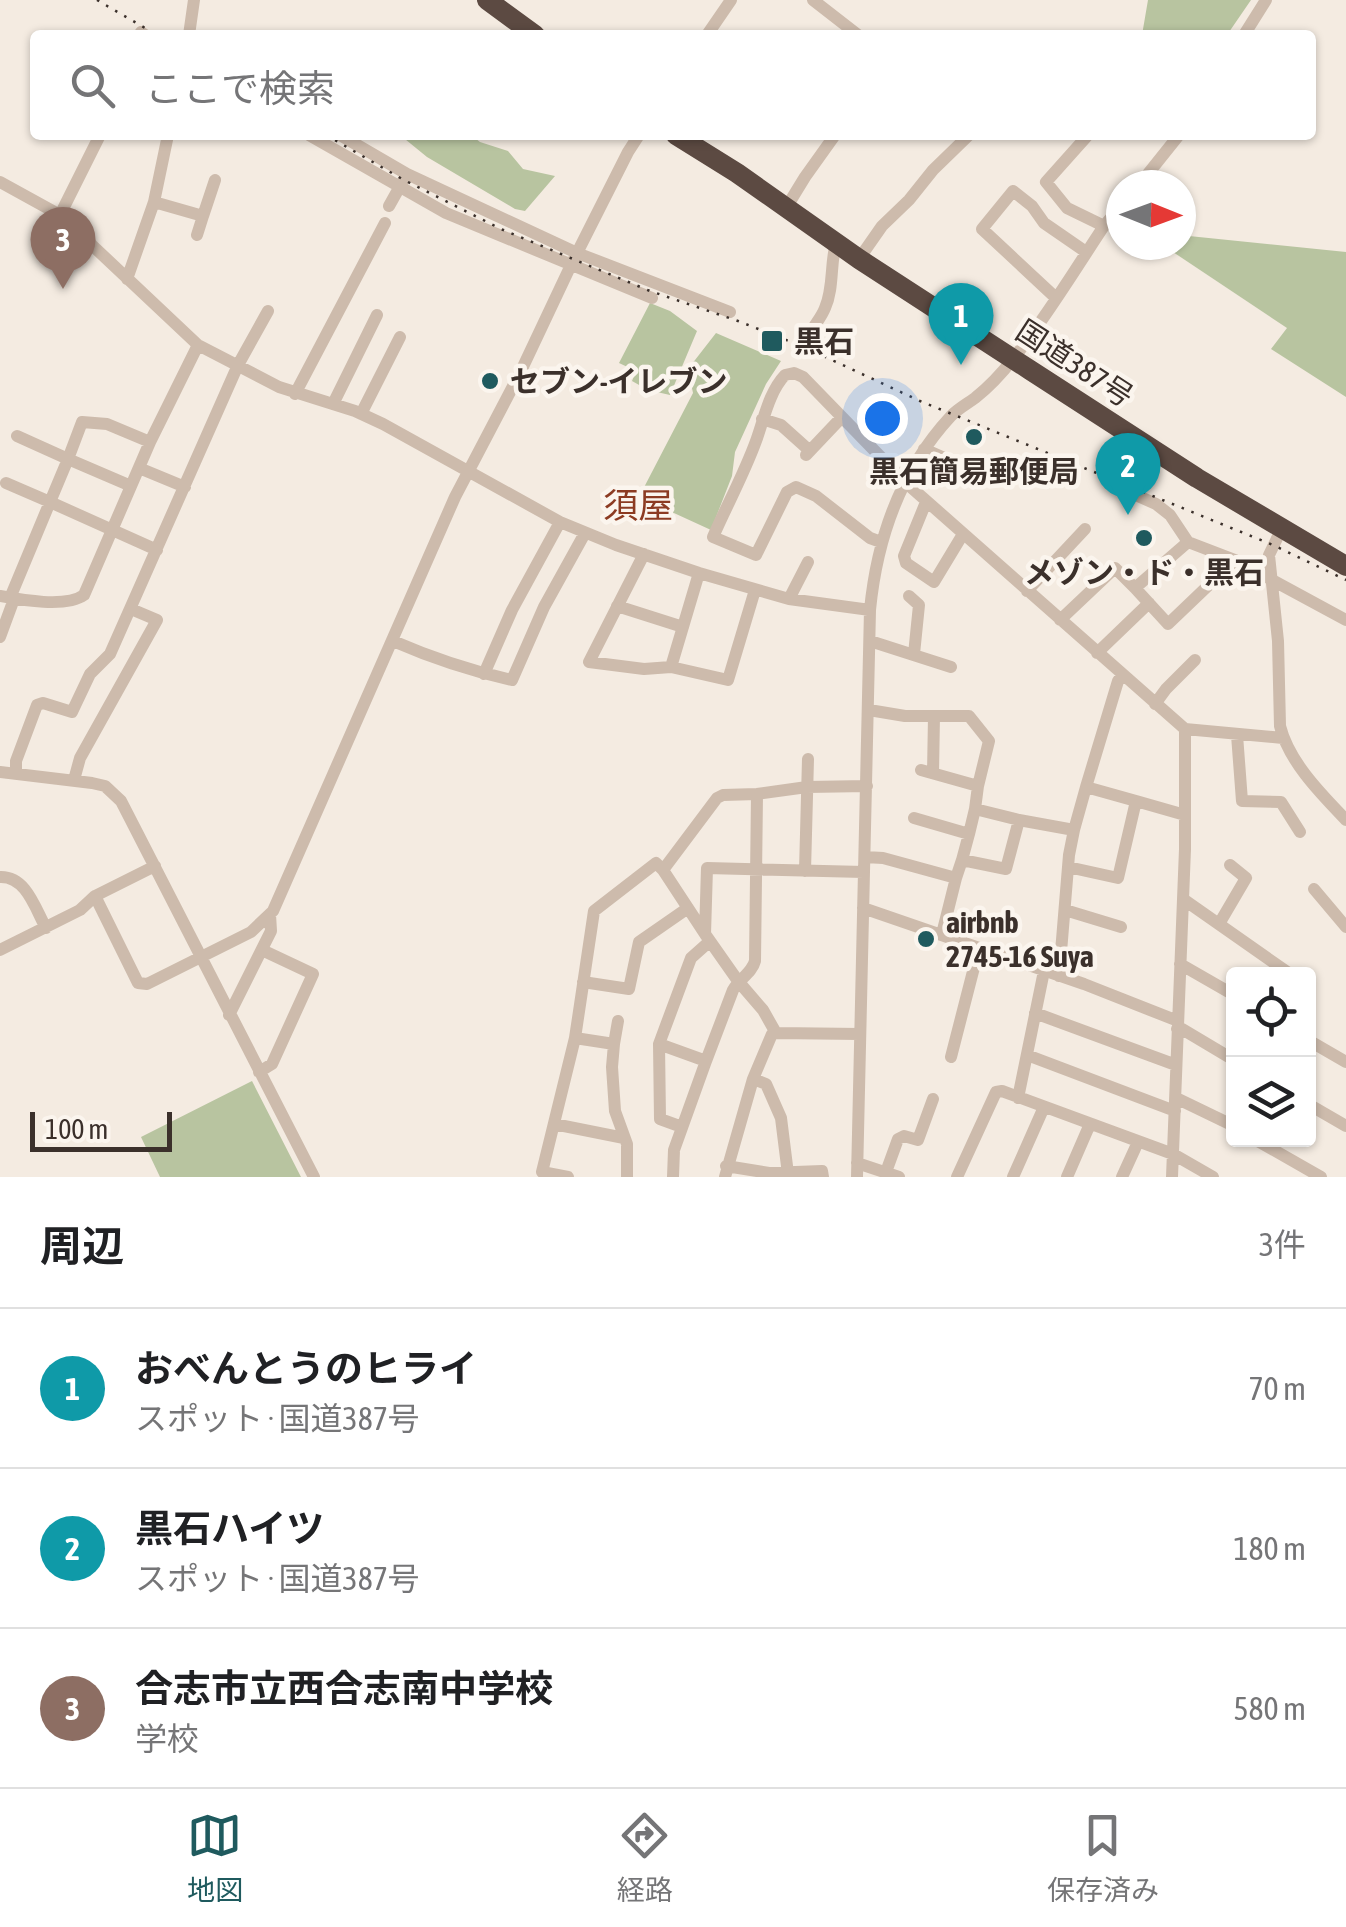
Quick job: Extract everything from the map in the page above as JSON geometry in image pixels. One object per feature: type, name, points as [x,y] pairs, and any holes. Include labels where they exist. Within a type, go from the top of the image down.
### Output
[{"type":"highway","points":[[488,0],[529,30]]},
{"type":"highway","name":"国道387号","points":[[684,140],[1180,467],[1346,566]]},
{"type":"street","points":[[190,30],[194,0]]},
{"type":"street","points":[[710,30],[731,0]]},
{"type":"street","points":[[814,0],[852,30]]},
{"type":"street","points":[[1247,30],[1266,0]]},
{"type":"street","points":[[60,215],[98,140]]},
{"type":"street","points":[[127,280],[154,202],[167,140]]},
{"type":"street","points":[[317,140],[446,213],[730,312]]},
{"type":"street","points":[[349,140],[407,174],[652,298]]},
{"type":"street","points":[[95,896],[138,983],[147,984],[250,932],[270,914],[468,471],[636,140]]},
{"type":"street","points":[[786,208],[831,140]]},
{"type":"street","points":[[860,259],[882,226],[965,140]]},
{"type":"street","points":[[1084,140],[1046,182],[1067,208],[1104,226]]},
{"type":"street","points":[[1151,170],[1175,140]]},
{"type":"street","points":[[389,206],[407,174]]},
{"type":"street","points":[[197,235],[215,180]]},
{"type":"street","points":[[0,182],[60,215],[198,345],[296,394],[361,414],[585,533],[755,590],[789,599],[870,610]]},
{"type":"street","points":[[1056,298],[982,229],[1013,191],[1032,206],[1044,223],[1086,252]]},
{"type":"street","points":[[154,202],[203,216]]},
{"type":"street","points":[[296,394],[385,223]]},
{"type":"street","points":[[933,1100],[918,1140],[898,1138],[892,1174],[857,1170],[873,579],[895,502],[924,449],[952,414],[976,397],[1014,359],[1106,224]]},
{"type":"street","points":[[812,330],[826,306],[836,243]]},
{"type":"street","points":[[16,774],[16,762],[37,705],[43,703],[72,712],[90,674],[110,654],[238,365],[268,311]]},
{"type":"street","points":[[333,404],[377,314]]},
{"type":"street","points":[[361,414],[400,336]]},
{"type":"street","points":[[8,598],[60,602],[79,600],[84,595],[150,442],[198,345]]},
{"type":"street","points":[[881,542],[870,538],[816,496],[796,488],[787,492],[756,555],[714,538],[781,378],[794,373],[803,377],[926,502],[1185,729],[1283,738]]},
{"type":"street","points":[[762,419],[780,425],[808,454],[842,417]]},
{"type":"street","points":[[0,638],[8,598],[82,422],[107,424],[150,442]]},
{"type":"street","points":[[16,436],[131,486]]},
{"type":"street","points":[[924,449],[987,477]]},
{"type":"street","points":[[139,468],[185,487]]},
{"type":"street","points":[[6,483],[157,550]]},
{"type":"street","points":[[1111,484],[1156,504],[1170,515],[1188,542],[1234,560],[1346,620]]},
{"type":"street","points":[[926,502],[904,556],[906,563],[934,582],[962,534]]},
{"type":"street","points":[[484,674],[512,610],[560,522]]},
{"type":"street","points":[[1282,528],[1269,555],[1278,641],[1280,726],[1301,767],[1346,820]]},
{"type":"street","points":[[1027,591],[1085,529]]},
{"type":"street","points":[[393,640],[484,674],[512,680],[544,607],[585,533]]},
{"type":"street","points":[[1135,588],[1188,542]]},
{"type":"street","points":[[644,554],[589,662],[644,669],[671,667],[728,680],[755,590]]},
{"type":"street","points":[[1060,620],[1115,568],[1168,624],[1234,560]]},
{"type":"street","points":[[789,599],[808,562]]},
{"type":"street","points":[[671,667],[699,573]]},
{"type":"street","points":[[909,596],[919,605],[914,654]]},
{"type":"street","points":[[1097,653],[1149,603]]},
{"type":"street","points":[[617,606],[683,627]]},
{"type":"street","points":[[74,780],[80,758],[156,620],[131,609]]},
{"type":"street","points":[[870,640],[951,667]]},
{"type":"street","points":[[1156,704],[1166,688],[1195,660]]},
{"type":"street","points":[[1059,976],[1074,830],[1122,675]]},
{"type":"street","points":[[869,710],[905,716],[969,716],[989,742],[942,934]]},
{"type":"street","points":[[934,716],[927,772],[978,786]]},
{"type":"street","points":[[1172,1177],[1186,815],[1185,729]]},
{"type":"street","points":[[1237,735],[1242,801],[1281,802],[1300,832]]},
{"type":"street","points":[[805,871],[808,758]]},
{"type":"street","points":[[0,772],[74,780],[105,786],[114,792],[314,1177]]},
{"type":"street","points":[[663,870],[723,795],[866,786]]},
{"type":"street","points":[[1086,786],[1186,815]]},
{"type":"street","points":[[672,1177],[674,1150],[706,1061],[738,981],[753,968],[757,794]]},
{"type":"street","points":[[1068,867],[1118,878],[1136,801]]},
{"type":"street","points":[[975,809],[1074,830]]},
{"type":"street","points":[[914,818],[968,834]]},
{"type":"street","points":[[962,860],[1006,869],[1018,820]]},
{"type":"street","points":[[865,857],[883,858],[956,878]]},
{"type":"street","points":[[568,1177],[542,1172],[574,1038],[594,911],[656,863],[776,1032]]},
{"type":"street","points":[[1219,924],[1246,878],[1230,865]]},
{"type":"street","points":[[0,950],[155,866]]},
{"type":"street","points":[[682,1127],[660,1119],[659,1044],[692,958],[707,938],[707,868],[864,872]]},
{"type":"street","points":[[0,877],[9,876],[24,888],[46,928]]},
{"type":"street","points":[[1314,889],[1346,927]]},
{"type":"street","points":[[1183,899],[1280,967]]},
{"type":"street","points":[[582,982],[628,989],[638,942],[688,908]]},
{"type":"street","points":[[863,908],[1059,976],[1177,1025],[1229,1057]]},
{"type":"street","points":[[1065,910],[1120,927]]},
{"type":"street","points":[[229,1015],[271,931],[270,914]]},
{"type":"street","points":[[951,1058],[979,948]]},
{"type":"street","points":[[259,1072],[272,1064],[313,974],[262,950]]},
{"type":"street","points":[[1180,964],[1226,990]]},
{"type":"street","points":[[1018,1098],[1044,971]]},
{"type":"street","points":[[1035,1014],[1176,1065]]},
{"type":"street","points":[[618,1020],[612,1067],[614,1111],[626,1144],[626,1177]]},
{"type":"street","points":[[822,1177],[822,1171],[726,1172],[753,1079],[772,1034],[860,1034]]},
{"type":"street","points":[[574,1038],[614,1044]]},
{"type":"street","points":[[659,1044],[706,1061]]},
{"type":"street","points":[[1316,1045],[1346,1062]]},
{"type":"street","points":[[1026,1055],[1226,1123]]},
{"type":"street","points":[[753,1079],[766,1084],[781,1118],[788,1174]]},
{"type":"street","points":[[957,1177],[996,1092],[1002,1091],[1172,1154],[1213,1177]]},
{"type":"street","points":[[1013,1177],[1044,1107]]},
{"type":"street","points":[[1316,1109],[1346,1126]]},
{"type":"street","points":[[554,1124],[624,1138]]},
{"type":"street","points":[[1068,1177],[1090,1124]]},
{"type":"street","points":[[1122,1177],[1138,1142]]},
{"type":"street","points":[[1268,1147],[1321,1177]]},
{"type":"green space","points":[[1148,0],[1251,0],[1230,30],[1143,30]]},
{"type":"green space","points":[[406,140],[477,140],[508,151],[523,169],[555,176],[525,211],[515,209],[427,157]]},
{"type":"green space","points":[[1196,237],[1346,252],[1346,397],[1271,349],[1287,328],[1185,260],[1196,260]]},
{"type":"green space","points":[[650,303],[670,311],[697,331],[670,395],[632,381],[636,371],[619,363]]},
{"type":"green space","points":[[716,333],[781,361],[766,384],[735,452],[732,476],[711,530],[639,497],[693,393],[688,369]]},
{"type":"green space","points":[[252,1081],[301,1177],[160,1177],[141,1137]]},
{"type":"railway","points":[[97,0],[148,30]]},
{"type":"railway","points":[[335,140],[501,229],[650,291],[804,347],[920,401],[1273,545],[1346,580]]},
{"type":"place","name":"合志市立西合志南中学校","points":[[63,289]]},
{"type":"place","name":"黒石","points":[[772,341]]},
{"type":"place","name":"おべんとうのヒライ","points":[[961,365]]},
{"type":"place","name":"セブン-イレブン","points":[[490,381]]},
{"type":"place","name":"黒石簡易郵便局","points":[[974,437]]},
{"type":"place","name":"黒石ハイツ","points":[[1128,515]]},
{"type":"place","name":"メゾン・ド・黒石","points":[[1144,538]]},
{"type":"place","name":"airbnb 2745-16 Suya","points":[[926,939]]},
{"type":"district","name":"須屋","points":[[638,505]]}]
